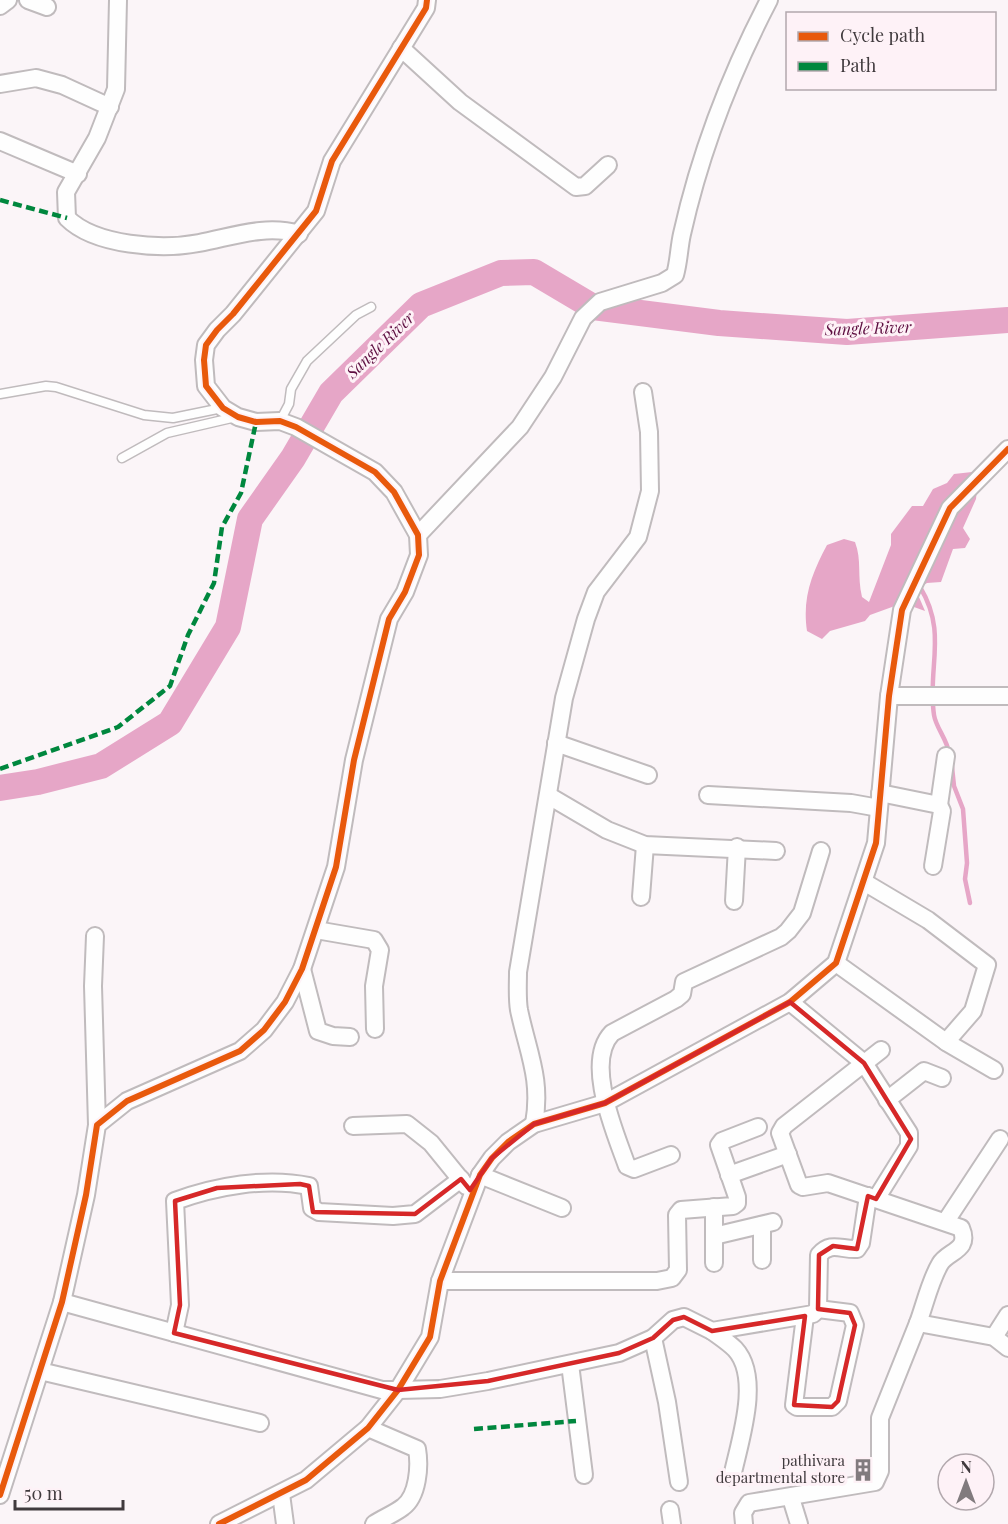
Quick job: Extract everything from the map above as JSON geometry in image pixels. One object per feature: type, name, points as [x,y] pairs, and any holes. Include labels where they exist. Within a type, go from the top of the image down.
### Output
[{"type":"street","points":[[0,6],[8,0]]},
{"type":"street","points":[[28,0],[47,7]]},
{"type":"street","points":[[118,0],[117,75],[110,107],[78,174],[66,192],[67,218],[77,228],[108,240],[140,244],[198,243],[231,234],[283,229],[299,234]]},
{"type":"street","points":[[97,1125],[127,1101],[240,1051],[264,1030],[285,1002],[302,969],[336,867],[354,760],[389,619],[405,592],[419,555],[418,535],[394,492],[375,472],[324,441],[288,424],[256,422],[238,417],[223,408],[206,386],[206,345],[316,211],[332,161],[426,8],[427,0]]},
{"type":"street","points":[[418,535],[520,427],[554,377],[583,318],[600,302],[662,283],[675,275],[682,235],[708,143],[744,49],[769,0]]},
{"type":"street","points":[[401,48],[460,102],[576,188],[585,186],[608,165]]},
{"type":"street","points":[[0,84],[36,78],[62,85],[110,107]]},
{"type":"street","points":[[0,141],[78,174]]},
{"type":"street","points":[[534,1125],[538,1100],[537,1076],[519,1008],[518,972],[564,698],[586,619],[597,592],[638,537],[650,491],[649,432],[643,392]]},
{"type":"street","points":[[219,1524],[306,1480],[368,1428],[398,1390],[430,1337],[440,1281],[480,1175],[492,1158],[508,1142],[534,1125],[605,1103],[790,1002],[826,974],[836,963],[876,843],[888,696],[902,610],[950,508],[1008,449]]},
{"type":"street","points":[[888,696],[1008,696]]},
{"type":"street","points":[[556,743],[648,775]]},
{"type":"street","points":[[933,866],[942,811],[939,805],[946,756]]},
{"type":"street","points":[[708,795],[851,803],[880,801],[939,805]]},
{"type":"street","points":[[549,796],[607,830],[645,845],[737,847],[776,851]]},
{"type":"street","points":[[641,897],[645,845]]},
{"type":"street","points":[[734,901],[737,847]]},
{"type":"street","points":[[671,1155],[634,1168],[627,1166],[605,1103],[600,1050],[604,1041],[612,1033],[676,999],[682,994],[684,982],[781,937],[802,913],[821,851]]},
{"type":"street","points":[[864,882],[928,920],[987,965],[973,1011],[946,1042]]},
{"type":"street","points":[[316,930],[375,940],[380,950],[374,986],[375,1029]]},
{"type":"street","points":[[0,1495],[62,1302],[86,1195],[97,1125],[93,986],[95,936]]},
{"type":"street","points":[[836,963],[946,1042],[994,1070]]},
{"type":"street","points":[[302,969],[318,1031],[333,1036],[350,1037]]},
{"type":"street","points":[[712,1331],[812,1312],[850,1313],[855,1324],[838,1401],[832,1407],[797,1407],[794,1405],[812,1312],[819,1255],[825,1248],[833,1246],[856,1249],[861,1243],[872,1197],[911,1139],[864,1064],[790,1002]]},
{"type":"street","points":[[744,1524],[743,1513],[749,1503],[791,1498],[875,1482],[880,1471],[880,1418],[940,1263],[959,1249],[963,1237],[961,1228],[946,1221],[828,1183],[803,1187],[799,1185],[780,1133],[784,1126],[881,1050]]},
{"type":"street","points":[[887,1100],[924,1071],[942,1078]]},
{"type":"street","points":[[353,1126],[407,1124],[431,1143],[473,1195]]},
{"type":"street","points":[[440,1281],[657,1281],[672,1278],[678,1270],[677,1215],[681,1210],[737,1203],[719,1145],[723,1141],[758,1127]]},
{"type":"street","points":[[946,1221],[1000,1139]]},
{"type":"street","points":[[729,1175],[788,1154]]},
{"type":"street","points":[[480,1175],[562,1208]]},
{"type":"street","points":[[174,1333],[180,1305],[175,1201],[217,1188],[258,1184],[300,1184],[309,1185],[312,1208],[318,1212],[393,1216],[415,1214],[461,1179]]},
{"type":"street","points":[[714,1207],[714,1263]]},
{"type":"street","points":[[714,1236],[767,1224],[762,1260]]},
{"type":"street","points":[[62,1302],[381,1390],[440,1389],[619,1353],[653,1338],[673,1320],[684,1317],[712,1331],[735,1349],[741,1360],[749,1392],[732,1477]]},
{"type":"street","points":[[994,1337],[1008,1315]]},
{"type":"street","points":[[918,1323],[994,1337],[1008,1348]]},
{"type":"street","points":[[653,1338],[667,1402],[680,1482]]},
{"type":"street","points":[[570,1364],[584,1475]]},
{"type":"street","points":[[40,1371],[260,1423]]},
{"type":"street","points":[[368,1428],[417,1449],[419,1459],[413,1495],[404,1507],[374,1524]]},
{"type":"street","points":[[281,1494],[285,1524]]},
{"type":"street","points":[[791,1498],[799,1524]]},
{"type":"lane","points":[[288,424],[291,389],[307,361],[356,315],[371,307]]},
{"type":"lane","points":[[0,394],[46,386],[56,387],[144,415],[173,418],[223,408]]},
{"type":"lane","points":[[122,458],[167,433],[238,417]]},
{"type":"highlighted area","points":[[790,1002],[864,1063],[911,1139],[876,1199],[868,1196],[857,1249],[833,1246],[819,1255],[818,1309],[850,1313],[855,1325],[838,1401],[832,1407],[794,1405],[805,1316],[712,1331],[684,1317],[673,1320],[653,1338],[619,1353],[488,1381],[398,1390],[174,1333],[180,1305],[175,1201],[217,1188],[300,1184],[309,1186],[313,1212],[415,1214],[461,1179],[470,1190],[492,1158],[534,1124],[605,1103]]},
{"type":"shaded area","points":[[972,472],[984,483],[977,489],[976,499],[963,528],[970,539],[965,548],[953,549],[941,582],[927,583],[916,590],[925,611],[903,603],[870,615],[865,621],[830,631],[822,639],[807,631],[807,597],[827,545],[844,539],[855,542],[862,597],[869,602],[891,545],[891,534],[912,506],[923,506],[933,489],[947,483],[954,474]]},
{"type":"waterway","name":"Sangle River","points":[[0,788],[38,782],[101,766],[170,723],[228,627],[250,519],[293,458],[331,393],[421,305],[501,273],[534,272],[593,307],[719,323],[847,332],[1008,320]]},
{"type":"waterway","points":[[920,587],[928,604],[935,635],[934,715],[949,753]]},
{"type":"waterway","points":[[952,767],[954,786],[963,809],[967,863],[965,879],[970,903]]},
{"type":"marked path","points":[[0,200],[67,218]]},
{"type":"marked path","points":[[0,769],[118,727],[170,686],[188,635],[214,583],[222,527],[241,493],[256,422]]},
{"type":"marked path","points":[[474,1429],[576,1421]]},
{"type":"cycle path","points":[[0,1495],[62,1302],[86,1195],[97,1125],[127,1101],[240,1051],[264,1030],[285,1002],[302,969],[336,867],[354,760],[389,619],[405,592],[419,555],[418,535],[394,492],[375,472],[296,427],[280,421],[256,422],[238,417],[223,408],[206,386],[204,360],[206,345],[217,330],[233,314],[316,211],[332,161],[426,8],[427,0]]},
{"type":"cycle path","points":[[219,1524],[306,1480],[368,1428],[398,1390],[430,1337],[440,1281],[480,1175],[492,1158],[508,1142],[534,1124],[605,1103],[790,1002],[836,963],[876,843],[889,696],[902,610],[950,508],[1008,449]]},
{"type":"place","name":"pathivara departmental store","points":[[863,1470]]}]
